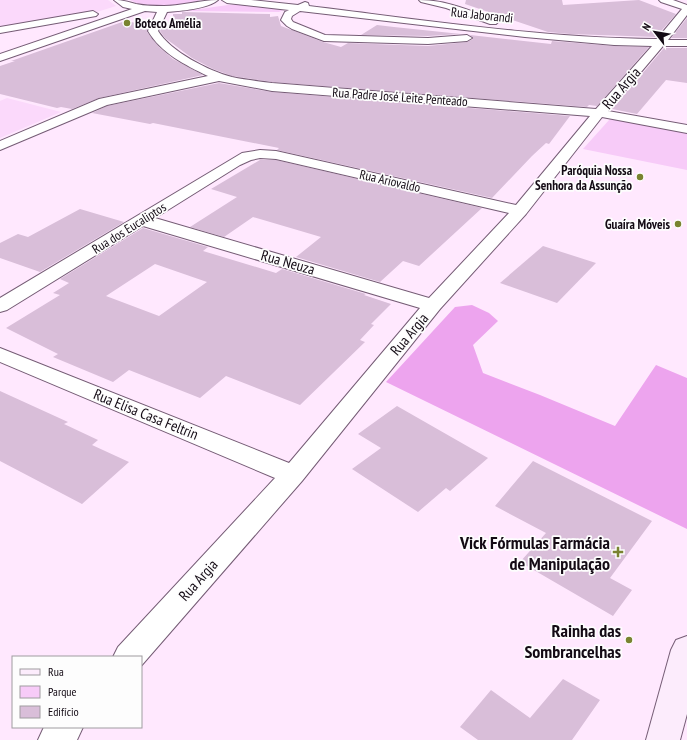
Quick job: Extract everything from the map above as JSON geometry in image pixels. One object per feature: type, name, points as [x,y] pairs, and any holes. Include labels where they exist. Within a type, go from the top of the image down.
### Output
[{"type":"street","points":[[119,0],[128,5],[141,8],[163,9],[190,6],[213,0]]},
{"type":"street","name":"Rua Jaborandi","points":[[227,0],[525,34],[614,42],[687,43]]},
{"type":"street","points":[[424,0],[449,6],[525,34]]},
{"type":"street","points":[[664,0],[687,8]]},
{"type":"street","points":[[321,2],[297,9],[288,14],[286,20],[290,24],[324,38],[428,40],[525,34]]},
{"type":"street","points":[[0,30],[141,8]]},
{"type":"street","points":[[0,58],[141,8]]},
{"type":"street","name":"Rua Argia","points":[[130,656],[293,475],[433,305],[520,211],[599,113],[660,43],[687,8]]},
{"type":"street","name":"Rua Padre José Leite Penteado","points":[[163,9],[153,30],[158,40],[183,58],[220,77],[241,82],[272,87],[599,113],[687,129]]},
{"type":"street","points":[[0,146],[103,102],[220,77]]},
{"type":"street","name":"Rua Ariovaldo","points":[[260,154],[276,155],[520,211]]},
{"type":"street","name":"Rua dos Eucaliptos","points":[[0,306],[235,162],[247,156],[260,154]]},
{"type":"street","name":"Rua Neuza","points":[[142,220],[433,305]]},
{"type":"street","name":"Rua Elisa Casa Feltrin","points":[[0,354],[293,475]]},
{"type":"street","points":[[663,740],[687,650]]},
{"type":"street","points":[[55,740],[65,728]]},
{"type":"shaded area","points":[[0,0],[108,0],[116,6],[97,12],[0,27]]},
{"type":"shaded area","points":[[7,98],[61,112],[0,138],[0,101]]},
{"type":"shaded area","points":[[472,305],[489,313],[498,321],[473,345],[483,373],[615,426],[656,365],[687,378],[687,529],[386,382],[455,307]]},
{"type":"green space","points":[[130,0],[200,0],[175,6],[155,6],[145,5]]},
{"type":"green space","points":[[228,5],[249,5],[283,10],[279,12],[185,11]]},
{"type":"green space","points":[[610,119],[687,133],[687,170],[583,149]]},
{"type":"building","points":[[466,0],[562,0],[563,5],[639,0],[676,14],[656,37],[570,34],[548,32],[465,4]]},
{"type":"building","points":[[182,12],[270,14],[270,17],[278,16],[281,26],[323,42],[341,47],[348,43],[428,46],[467,42],[473,39],[470,35],[551,44],[552,41],[649,47],[597,106],[589,105],[587,107],[272,82],[232,76],[213,69],[192,58],[165,38],[160,31],[162,27],[169,28],[169,22],[173,22],[173,14],[182,14]]},
{"type":"building","points":[[687,18],[687,38],[671,38]]},
{"type":"building","points":[[125,21],[149,25],[147,32],[159,47],[173,59],[203,75],[99,98],[72,109],[61,107],[57,108],[0,94],[0,66]]},
{"type":"building","points":[[377,25],[461,34],[428,36],[361,35]]},
{"type":"building","points":[[664,48],[687,48],[687,83],[666,80],[637,114],[612,109]]},
{"type":"building","points":[[219,83],[272,92],[570,116],[549,144],[546,143],[532,156],[492,198],[277,150],[279,148],[153,123],[150,124],[92,113],[107,106]]},
{"type":"building","points":[[260,160],[276,160],[482,208],[419,266],[403,261],[380,282],[296,257],[321,237],[253,217],[224,237],[190,227],[237,197],[211,189]]},
{"type":"building","points":[[80,209],[124,222],[40,272],[0,258],[0,243],[18,234],[28,237]]},
{"type":"building","points":[[143,228],[208,247],[203,251],[276,273],[282,269],[366,294],[364,295],[391,304],[371,324],[374,325],[360,340],[365,342],[300,405],[226,376],[200,398],[129,370],[113,382],[53,357],[58,354],[6,328],[60,295],[53,293],[69,283],[60,279]],"holes":[[[155,264],[207,282],[159,316],[106,296]]]},
{"type":"building","points":[[543,246],[596,263],[557,303],[500,283]]},
{"type":"building","points":[[0,391],[68,422],[64,424],[98,440],[92,445],[129,462],[82,504],[0,461]]},
{"type":"building","points":[[397,406],[488,458],[450,491],[446,488],[418,512],[352,469],[381,448],[358,434]]},
{"type":"building","points":[[533,461],[652,521],[610,578],[632,590],[613,616],[520,562],[546,533],[495,506]]},
{"type":"building","points":[[563,679],[600,700],[572,740],[478,740],[460,727],[491,690],[530,718]]},
{"type":"place","name":"Boteco Amélia","points":[[127,23]]},
{"type":"place","name":"Paróquia Nossa Senhora da Assunção","points":[[640,177]]},
{"type":"place","name":"Guaíra Móveis","points":[[678,224]]},
{"type":"place","name":"Vick Fórmulas Farmácia de Manipulação","points":[[618,552]]},
{"type":"place","name":"Rainha das Sombrancelhas","points":[[629,640]]}]
